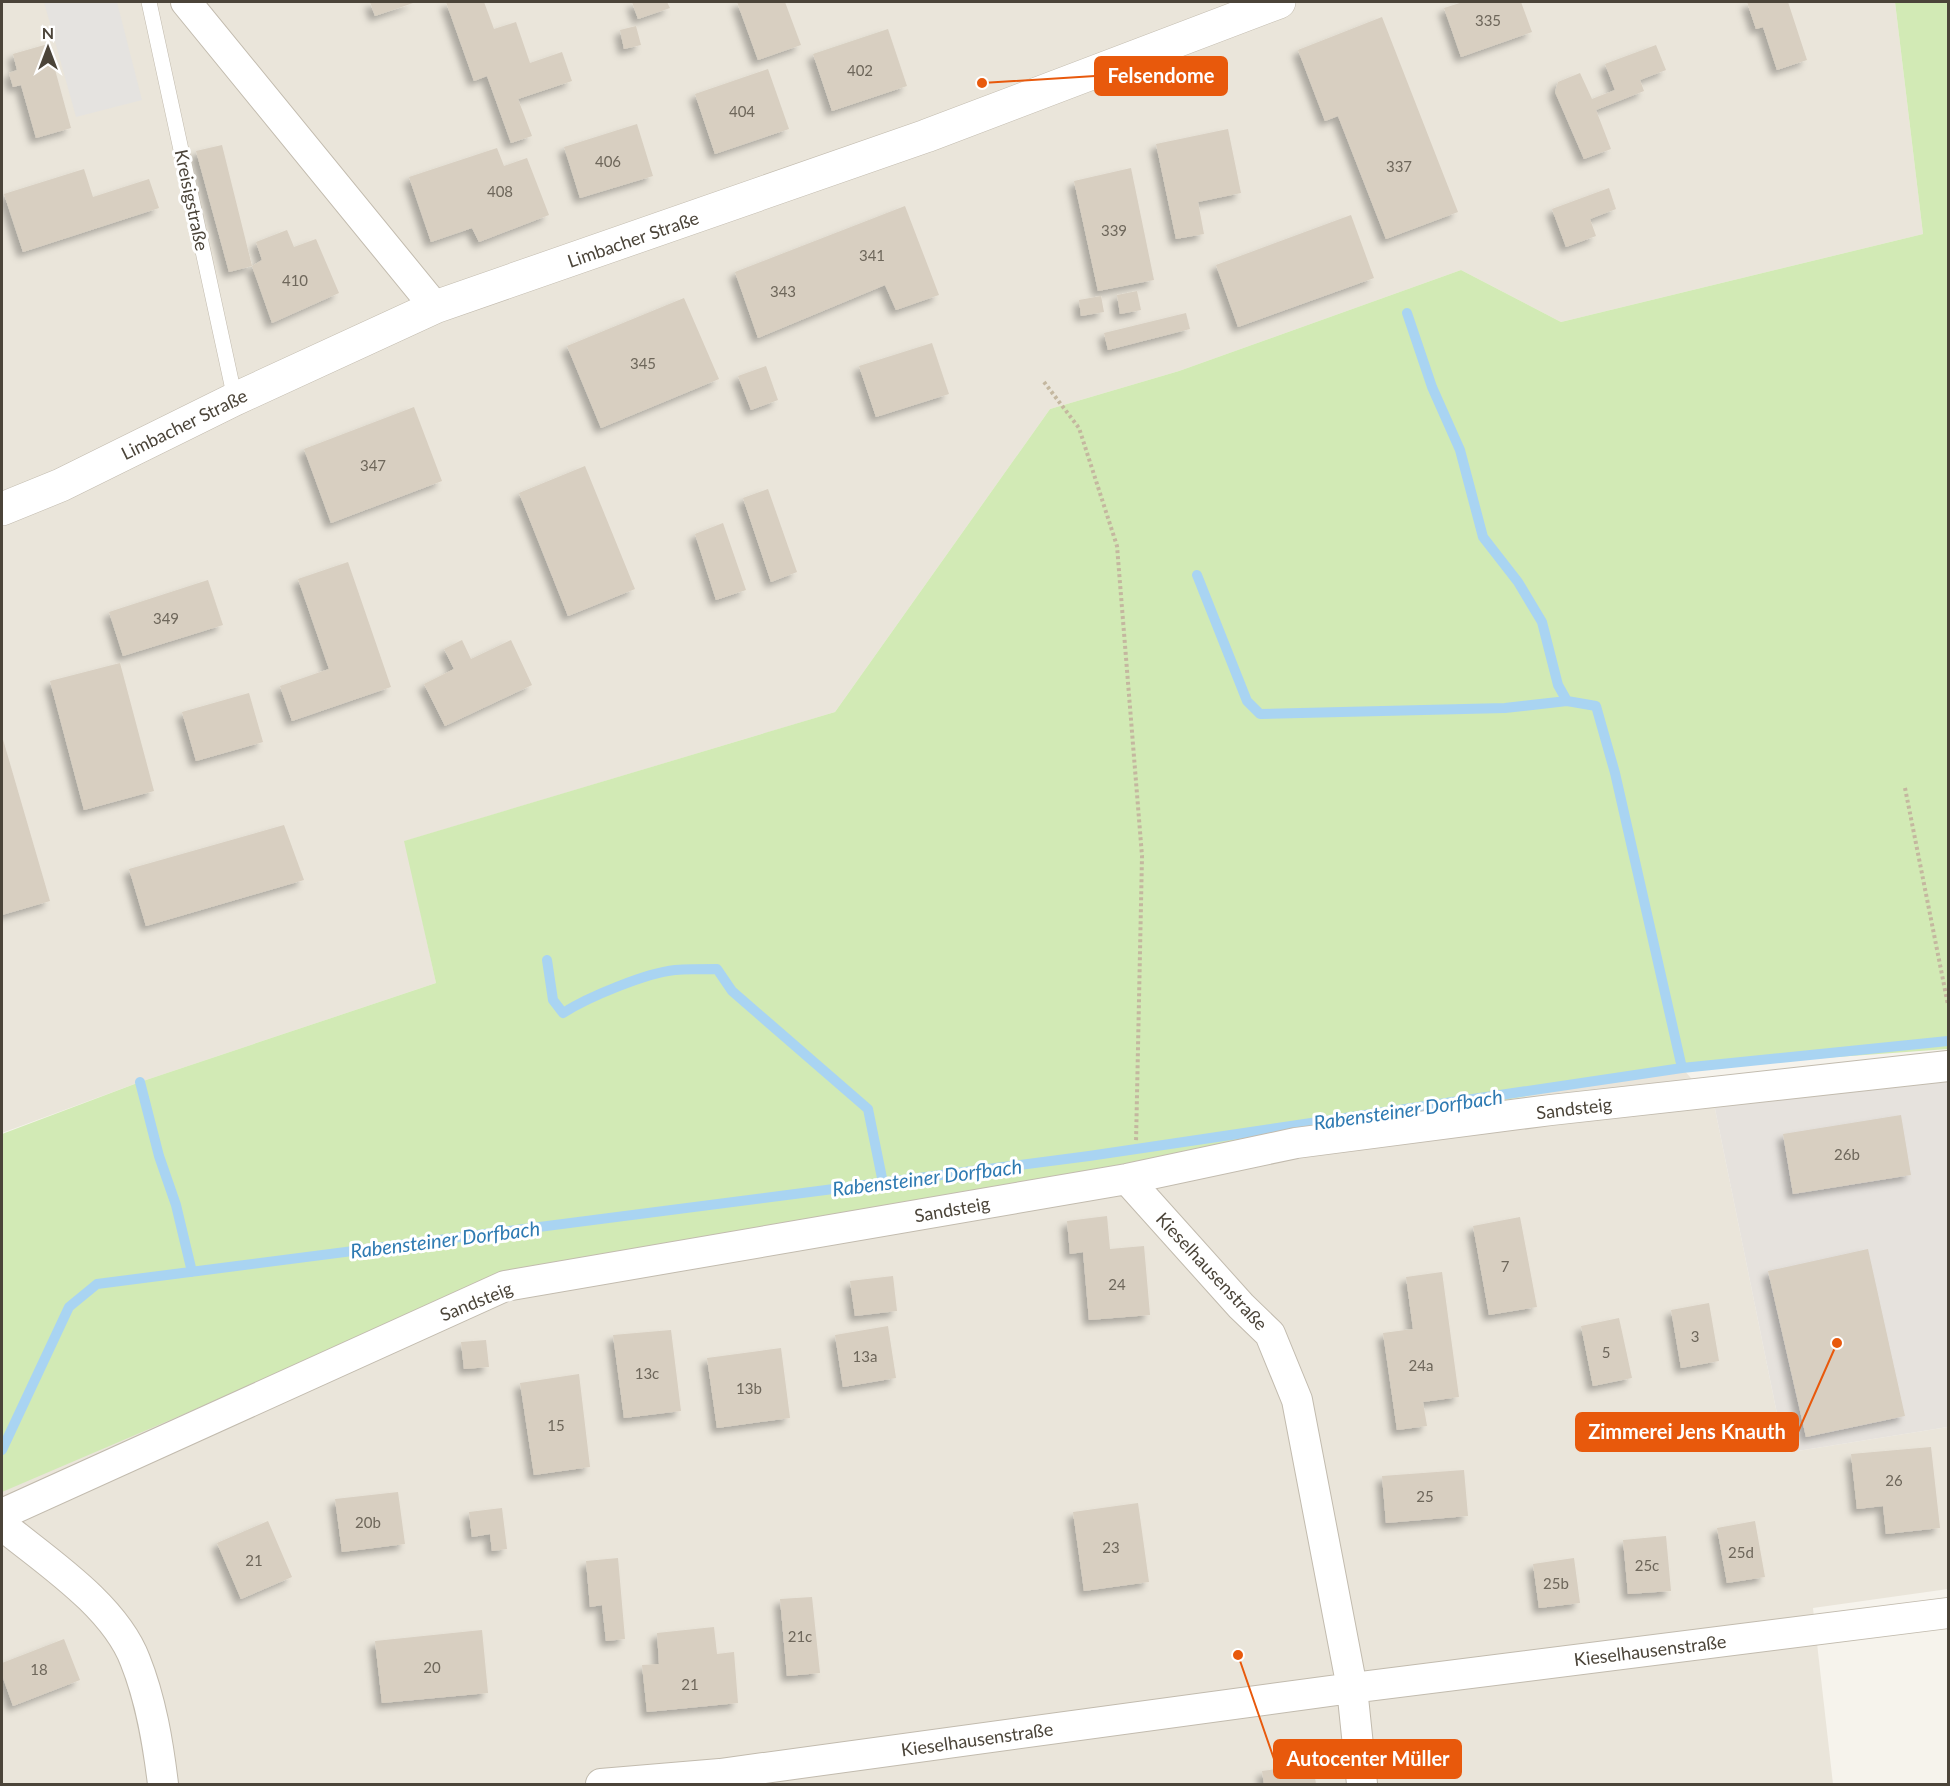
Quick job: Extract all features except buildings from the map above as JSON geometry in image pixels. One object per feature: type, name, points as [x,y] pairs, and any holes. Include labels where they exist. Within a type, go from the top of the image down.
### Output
[{"type":"street","points":[[186,2],[435,307]]},
{"type":"street","name":"Limbacher Straße","points":[[2,509],[61,484],[235,399],[435,307],[926,136],[1279,2]]},
{"type":"street","name":"Sandsteig","points":[[2,1514],[505,1286],[1127,1179],[1296,1143],[1551,1110],[1948,1066]]},
{"type":"street","name":"Kieselhausenstraße","points":[[1127,1179],[1241,1306],[1270,1334],[1297,1400],[1352,1688],[1362,1785]]},
{"type":"street","points":[[2,1525],[84,1592],[112,1622],[135,1658],[157,1737],[163,1785]]},
{"type":"street","name":"Kieselhausenstraße","points":[[602,1785],[732,1772],[1352,1688],[1948,1613]]},
{"type":"lane","name":"Kreisigstraße","points":[[149,2],[235,399]]},
{"type":"path","points":[[1044,382],[1079,428],[1117,546],[1142,856],[1135,1137]]},
{"type":"path","points":[[1905,788],[1948,1005]]},
{"type":"shaded area","points":[[2,2],[1895,2],[1923,234],[1561,322],[1461,270],[1179,371],[1050,409],[835,712],[405,841],[436,983],[140,1082],[2,1133]]},
{"type":"shaded area","points":[[44,2],[117,2],[142,100],[76,117]]},
{"type":"shaded area","points":[[1682,1068],[1714,1104],[1785,1453],[1948,1427],[1948,1589],[1813,1608],[1833,1784],[2,1784],[2,1481],[487,1284]]},
{"type":"shaded area","points":[[1948,1075],[1948,1427],[1785,1453],[1714,1104]]},
{"type":"green space","points":[[1895,2],[1948,2],[1948,1049],[1682,1068],[488,1284],[2,1492],[2,1134],[140,1082],[436,983],[404,841],[835,712],[1050,409],[1179,371],[1461,270],[1561,322],[1923,234]]},
{"type":"waterway","points":[[1407,313],[1432,387],[1460,450],[1483,537],[1518,582],[1542,622],[1558,685],[1567,701]]},
{"type":"waterway","points":[[1197,575],[1247,701],[1260,714],[1505,708],[1567,701],[1596,706],[1615,773],[1682,1068]]},
{"type":"waterway","points":[[547,960],[553,1000],[563,1013],[602,993],[649,976],[675,970],[717,969],[732,991],[868,1109],[883,1183]]},
{"type":"waterway","name":"Rabensteiner Dorfbach","points":[[2,1450],[69,1307],[97,1284],[1089,1156],[1682,1068],[1948,1041]]},
{"type":"waterway","points":[[140,1082],[159,1156],[176,1205],[192,1272]]},
{"type":"place","name":"Felsendome","points":[[982,83]]},
{"type":"place","name":"Zimmerei Jens Knauth","points":[[1837,1343]]},
{"type":"place","name":"Autocenter Müller","points":[[1238,1655]]}]
